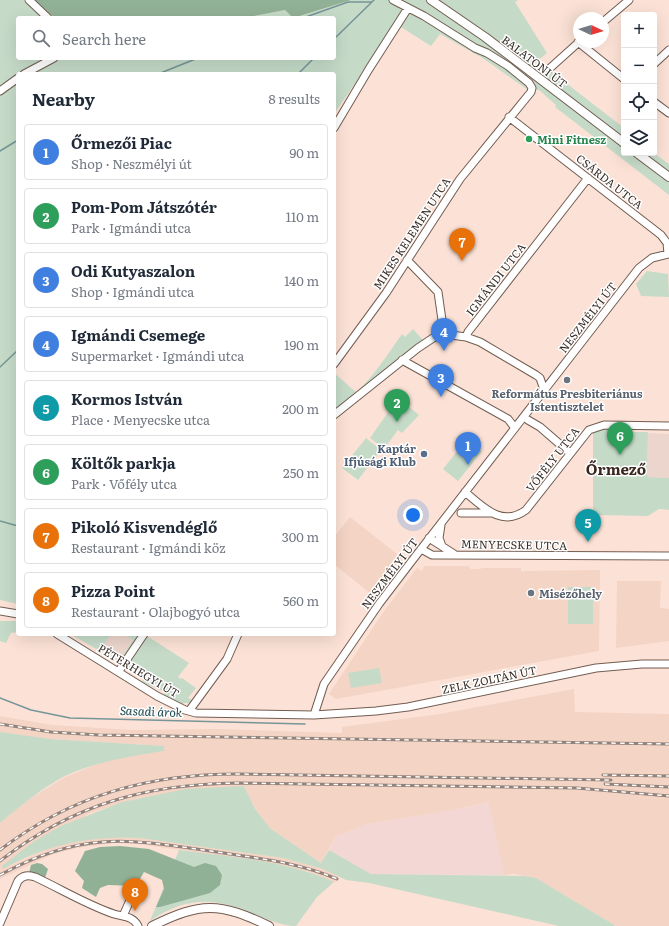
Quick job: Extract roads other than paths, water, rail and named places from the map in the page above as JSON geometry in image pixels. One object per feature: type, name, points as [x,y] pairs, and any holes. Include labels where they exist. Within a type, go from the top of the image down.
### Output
[{"type":"main road","name":"BALATONI ÚT","points":[[431,0],[508,54],[621,141]]},
{"type":"main road","points":[[641,156],[669,177]]},
{"type":"main road","points":[[157,925],[184,912],[215,907],[242,913],[269,926]]},
{"type":"street","points":[[29,0],[46,16]]},
{"type":"street","points":[[393,0],[424,16],[475,48],[487,53],[501,62],[508,54]]},
{"type":"street","points":[[609,17],[629,0]]},
{"type":"street","points":[[336,125],[408,8]]},
{"type":"street","points":[[549,69],[573,47]]},
{"type":"street","points":[[586,48],[621,77]]},
{"type":"street","points":[[657,61],[669,50]]},
{"type":"street","points":[[28,72],[50,60]]},
{"type":"street","name":"MIKES KELEMEN UTCA","points":[[336,361],[407,260],[460,179],[509,117],[531,92],[532,88],[529,83],[501,62]]},
{"type":"street","points":[[0,91],[16,79]]},
{"type":"street","points":[[657,104],[669,113]]},
{"type":"street","name":"CSÁRDA UTCA","points":[[509,117],[661,235],[667,243],[668,254]]},
{"type":"street","name":"IGMÁNDI UTCA","points":[[466,337],[471,327],[588,178]]},
{"type":"street","name":"NESZMÉLYI ÚT","points":[[314,714],[324,684],[379,604],[441,522],[639,268],[652,258],[668,254]]},
{"type":"street","points":[[407,260],[438,292],[444,334]]},
{"type":"street","points":[[336,413],[402,360],[433,338],[444,334],[466,337],[480,342],[540,378],[553,380]]},
{"type":"street","points":[[402,360],[508,419],[515,428]]},
{"type":"street","points":[[540,378],[544,390]]},
{"type":"street","points":[[528,420],[540,427],[570,453]]},
{"type":"street","name":"VŐFÉLY UTCA","points":[[490,513],[497,516],[514,516],[522,513],[589,430],[597,426],[669,426]]},
{"type":"street","points":[[465,492],[490,513]]},
{"type":"street","points":[[461,513],[490,513]]},
{"type":"street","points":[[441,522],[439,538],[442,546]]},
{"type":"street","name":"MENYECSKE UTCA","points":[[429,538],[454,554]]},
{"type":"street","name":"MENYECSKE UTCA","points":[[421,549],[432,555],[669,556]]},
{"type":"street","points":[[0,611],[16,614]]},
{"type":"street","name":"PÉTERHEGYI ÚT","points":[[60,636],[157,696],[189,711]]},
{"type":"street","points":[[119,671],[143,636]]},
{"type":"street","points":[[237,636],[227,659],[189,711],[196,713],[314,714]]},
{"type":"street","name":"ZELK ZOLTÁN ÚT","points":[[314,714],[376,711],[408,707],[596,668],[642,664],[669,664]]},
{"type":"street","points":[[0,923],[16,884],[23,877],[35,877],[107,912],[132,919],[138,926]]},
{"type":"street","points":[[123,916],[131,898]]},
{"type":"waterway","points":[[336,37],[374,0]]},
{"type":"waterway","points":[[309,16],[348,2],[372,2]]},
{"type":"waterway","points":[[163,72],[193,60]]},
{"type":"waterway","points":[[300,72],[312,60]]},
{"type":"waterway","points":[[0,151],[16,141]]},
{"type":"waterway","points":[[0,367],[16,352]]},
{"type":"waterway","points":[[0,521],[16,525]]},
{"type":"waterway","name":"Sasadi árok","points":[[0,698],[31,710],[70,718],[305,724]]},
{"type":"railway","points":[[0,724],[51,732],[99,735],[669,744]]},
{"type":"railway","points":[[0,850],[27,831],[55,815],[83,802],[113,791],[173,778],[238,774],[611,780]]},
{"type":"railway","points":[[603,775],[669,776]]},
{"type":"railway","points":[[0,861],[27,841],[55,825],[112,801],[142,793],[205,784],[238,783],[577,788],[669,796]]},
{"type":"railway","points":[[605,784],[669,787]]},
{"type":"railway","points":[[0,875],[31,860],[58,850],[85,844],[136,842],[163,844],[295,865],[337,879]]},
{"type":"place","name":"Mini Fitnesz","points":[[529,139]]},
{"type":"place","name":"Pikoló Kisvendéglő","points":[[462,261]]},
{"type":"place","name":"Igmándi Csemege","points":[[444,351]]},
{"type":"place","name":"Református Presbiteriánus Istentisztelet","points":[[567,380]]},
{"type":"place","name":"Odi Kutyaszalon","points":[[441,397]]},
{"type":"place","name":"Pom-Pom Játszótér","points":[[397,422]]},
{"type":"place","name":"Kaptár Ifjúsági Klub","points":[[424,454]]},
{"type":"place","name":"Költők parkja","points":[[620,455]]},
{"type":"place","name":"Őrmezői Piac","points":[[468,465]]},
{"type":"place","name":"Kormos István","points":[[588,542]]},
{"type":"place","name":"Misézőhely","points":[[531,593]]},
{"type":"place","name":"Pizza Point","points":[[135,911]]},
{"type":"district","name":"Őrmező","points":[[616,468]]}]
